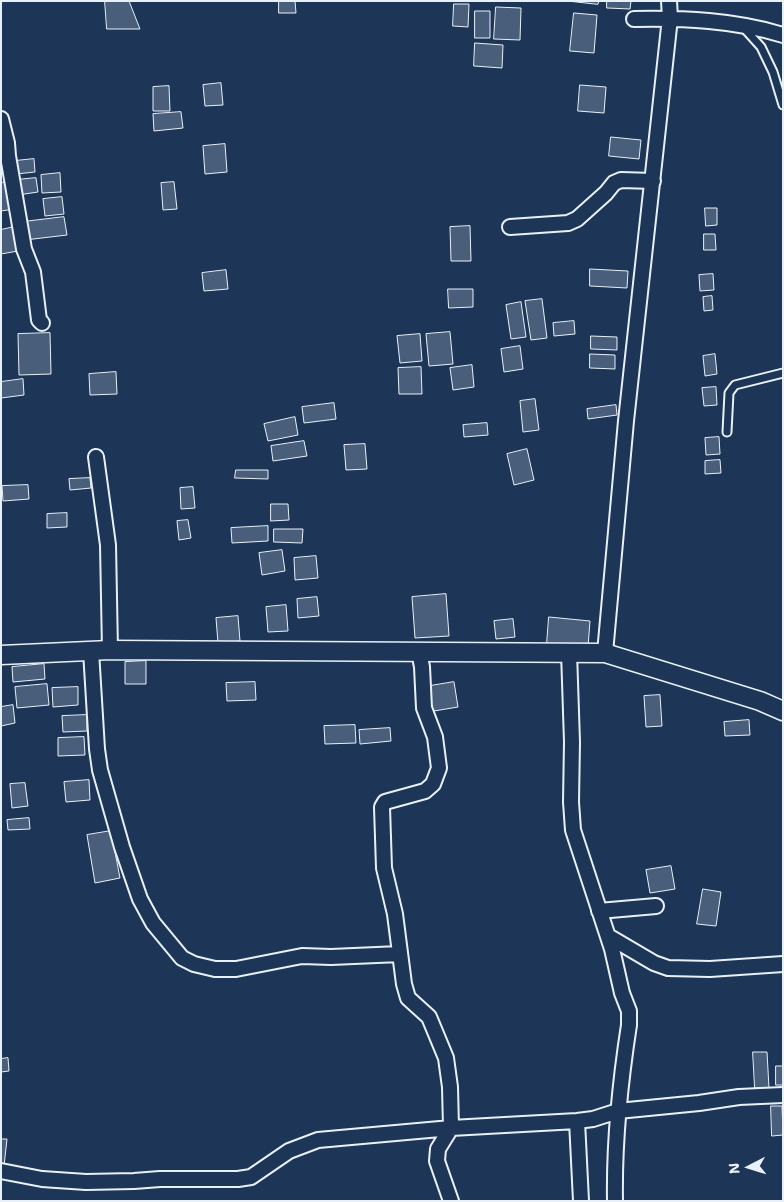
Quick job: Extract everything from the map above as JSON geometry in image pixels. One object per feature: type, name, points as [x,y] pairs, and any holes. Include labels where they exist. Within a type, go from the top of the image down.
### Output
[{"type":"street","points":[[604,653],[670,18],[669,1]]},
{"type":"street","points":[[634,19],[670,18],[741,25],[783,35]]},
{"type":"street","points":[[1,119],[7,144],[24,249],[33,272],[39,320],[42,323]]},
{"type":"street","points":[[510,227],[568,223],[576,219],[606,193],[614,183],[621,180],[653,181]]},
{"type":"street","points":[[96,456],[108,545],[110,650]]},
{"type":"street","points":[[1,655],[110,650],[604,653],[760,701],[783,711]]},
{"type":"street","points":[[91,651],[100,770],[122,847],[144,907],[153,923],[182,958],[194,964],[215,969],[236,969],[302,956],[331,957],[400,954]]},
{"type":"street","points":[[419,651],[422,667],[424,708],[435,737],[439,768],[433,784],[425,791],[385,802],[382,807],[384,868],[395,914],[404,984],[408,998],[429,1017],[446,1058],[450,1087],[451,1128],[438,1149],[437,1161],[451,1201]]},
{"type":"street","points":[[569,652],[573,830],[608,936],[622,993],[629,1011],[629,1025],[618,1111],[615,1201]]},
{"type":"street","points":[[599,911],[656,906]]},
{"type":"street","points":[[608,936],[654,963],[668,968],[710,969],[783,964]]},
{"type":"street","points":[[1,1171],[42,1179],[86,1182],[160,1179],[238,1179],[251,1177],[289,1151],[318,1140],[451,1128],[593,1119],[618,1111],[740,1097],[783,1095]]},
{"type":"street","points":[[577,1120],[581,1201]]},
{"type":"lane","points":[[741,25],[761,48],[773,72],[783,105]]},
{"type":"lane","points":[[727,432],[729,394],[735,385],[783,374]]},
{"type":"building","points":[[105,1],[129,1],[140,29],[107,29]]},
{"type":"building","points":[[279,1],[295,1],[296,13],[279,13]]},
{"type":"building","points":[[568,1],[599,1],[598,4]]},
{"type":"building","points":[[607,1],[631,1],[630,9],[607,8]]},
{"type":"building","points":[[454,4],[469,4],[468,27],[453,26]]},
{"type":"building","points":[[496,7],[521,8],[520,40],[494,39]]},
{"type":"building","points":[[475,11],[490,11],[490,38],[475,38]]},
{"type":"building","points":[[574,13],[597,15],[594,53],[570,51]]},
{"type":"building","points":[[475,43],[503,45],[502,68],[474,66]]},
{"type":"building","points":[[221,83],[223,105],[205,106],[203,85]]},
{"type":"building","points":[[580,85],[606,87],[604,113],[578,111]]},
{"type":"building","points":[[169,86],[170,111],[153,111],[153,87]]},
{"type":"building","points":[[181,112],[183,128],[154,131],[153,114]]},
{"type":"building","points":[[611,137],[641,140],[639,159],[609,156]]},
{"type":"building","points":[[225,144],[227,172],[205,174],[203,146]]},
{"type":"building","points":[[34,159],[35,172],[16,174],[15,161]]},
{"type":"building","points":[[60,173],[61,192],[42,193],[41,175]]},
{"type":"building","points":[[36,178],[38,192],[18,195],[16,180]]},
{"type":"building","points":[[9,181],[14,209],[1,211],[1,183]]},
{"type":"building","points":[[174,182],[177,209],[163,210],[161,183]]},
{"type":"building","points":[[62,197],[64,214],[45,216],[43,199]]},
{"type":"building","points":[[705,208],[717,208],[717,225],[706,226]]},
{"type":"building","points":[[64,217],[67,235],[25,240],[23,222]]},
{"type":"building","points":[[470,226],[471,261],[451,261],[450,227]]},
{"type":"building","points":[[14,227],[18,251],[1,254],[1,230]]},
{"type":"building","points":[[704,234],[715,234],[716,250],[704,250]]},
{"type":"building","points":[[590,269],[628,271],[627,288],[590,286]]},
{"type":"building","points":[[226,270],[228,289],[204,291],[202,273]]},
{"type":"building","points":[[713,274],[714,290],[700,291],[699,275]]},
{"type":"building","points":[[448,289],[473,289],[473,307],[449,308]]},
{"type":"building","points":[[712,296],[713,310],[704,311],[703,297]]},
{"type":"building","points":[[542,299],[547,338],[531,340],[525,301]]},
{"type":"building","points":[[521,302],[526,337],[511,339],[506,305]]},
{"type":"building","points":[[574,321],[575,334],[554,336],[553,323]]},
{"type":"building","points":[[450,332],[453,364],[429,366],[426,334]]},
{"type":"building","points":[[50,333],[51,374],[19,375],[18,334]]},
{"type":"building","points":[[420,334],[422,361],[400,363],[397,336]]},
{"type":"building","points":[[591,336],[617,337],[617,350],[591,349]]},
{"type":"building","points":[[520,346],[523,369],[504,372],[501,349]]},
{"type":"building","points":[[590,354],[615,355],[615,369],[590,368]]},
{"type":"building","points":[[715,354],[717,374],[705,376],[703,356]]},
{"type":"building","points":[[472,365],[474,387],[453,390],[450,368]]},
{"type":"building","points":[[421,367],[422,394],[399,394],[398,368]]},
{"type":"building","points":[[116,372],[117,394],[90,395],[89,374]]},
{"type":"building","points":[[23,379],[24,395],[1,398],[1,382]]},
{"type":"building","points":[[716,387],[717,405],[704,406],[702,388]]},
{"type":"building","points":[[535,399],[539,430],[523,432],[520,401]]},
{"type":"building","points":[[334,403],[336,419],[304,423],[302,407]]},
{"type":"building","points":[[616,405],[617,415],[588,419],[587,409]]},
{"type":"building","points":[[295,417],[298,435],[268,441],[264,424]]},
{"type":"building","points":[[487,423],[488,435],[464,437],[463,425]]},
{"type":"building","points":[[719,437],[720,454],[706,455],[705,438]]},
{"type":"building","points":[[304,441],[307,456],[273,461],[271,446]]},
{"type":"building","points":[[365,444],[367,469],[346,470],[344,445]]},
{"type":"building","points":[[527,449],[534,480],[514,485],[507,454]]},
{"type":"building","points":[[720,460],[721,473],[705,474],[705,461]]},
{"type":"building","points":[[236,470],[268,470],[268,479],[235,478]]},
{"type":"building","points":[[90,478],[91,488],[70,490],[69,479]]},
{"type":"building","points":[[28,485],[29,499],[3,501],[2,486]]},
{"type":"building","points":[[193,487],[195,508],[181,509],[180,488]]},
{"type":"building","points":[[271,504],[288,504],[289,520],[271,521]]},
{"type":"building","points":[[67,513],[67,527],[47,528],[47,514]]},
{"type":"building","points":[[188,520],[191,538],[179,540],[177,521]]},
{"type":"building","points":[[268,526],[268,541],[232,543],[231,528]]},
{"type":"building","points":[[274,529],[303,529],[302,543],[274,542]]},
{"type":"building","points":[[282,550],[285,571],[262,575],[259,553]]},
{"type":"building","points":[[316,556],[318,578],[295,580],[294,558]]},
{"type":"building","points":[[446,594],[449,636],[415,638],[412,597]]},
{"type":"building","points":[[317,597],[319,616],[298,618],[297,599]]},
{"type":"building","points":[[286,605],[288,631],[268,632],[266,607]]},
{"type":"building","points":[[238,616],[240,641],[218,643],[216,618]]},
{"type":"building","points":[[549,617],[590,621],[588,647],[547,644]]},
{"type":"building","points":[[513,619],[515,637],[496,639],[494,621]]},
{"type":"building","points":[[146,661],[146,684],[125,684],[125,662]]},
{"type":"building","points":[[44,664],[45,679],[13,682],[12,667]]},
{"type":"building","points":[[255,682],[256,700],[227,701],[226,683]]},
{"type":"building","points":[[454,682],[458,707],[428,712],[424,687]]},
{"type":"building","points":[[47,684],[49,705],[17,708],[15,687]]},
{"type":"building","points":[[78,687],[78,705],[53,707],[52,688]]},
{"type":"building","points":[[660,695],[662,726],[646,727],[644,696]]},
{"type":"building","points":[[13,705],[15,723],[1,726],[1,707]]},
{"type":"building","points":[[87,715],[87,731],[63,732],[62,716]]},
{"type":"building","points":[[749,720],[750,735],[725,736],[724,722]]},
{"type":"building","points":[[355,725],[356,743],[325,744],[324,726]]},
{"type":"building","points":[[390,728],[391,741],[360,744],[359,730]]},
{"type":"building","points":[[84,737],[85,755],[58,756],[58,738]]},
{"type":"building","points":[[89,780],[90,800],[66,802],[64,782]]},
{"type":"building","points":[[25,783],[28,806],[12,808],[10,784]]},
{"type":"building","points":[[29,818],[30,829],[8,830],[7,820]]},
{"type":"building","points":[[111,831],[120,878],[95,883],[87,835]]},
{"type":"building","points":[[671,866],[675,889],[650,893],[646,870]]},
{"type":"building","points":[[703,889],[721,892],[716,926],[697,924]]},
{"type":"building","points":[[753,1052],[767,1052],[769,1088],[755,1088]]},
{"type":"building","points":[[8,1058],[9,1071],[1,1072],[1,1059]]},
{"type":"building","points":[[776,1066],[783,1066],[783,1085],[776,1085]]},
{"type":"building","points":[[771,1106],[782,1106],[783,1135],[772,1136]]},
{"type":"building","points":[[1,1139],[7,1139],[4,1166],[1,1166]]}]
